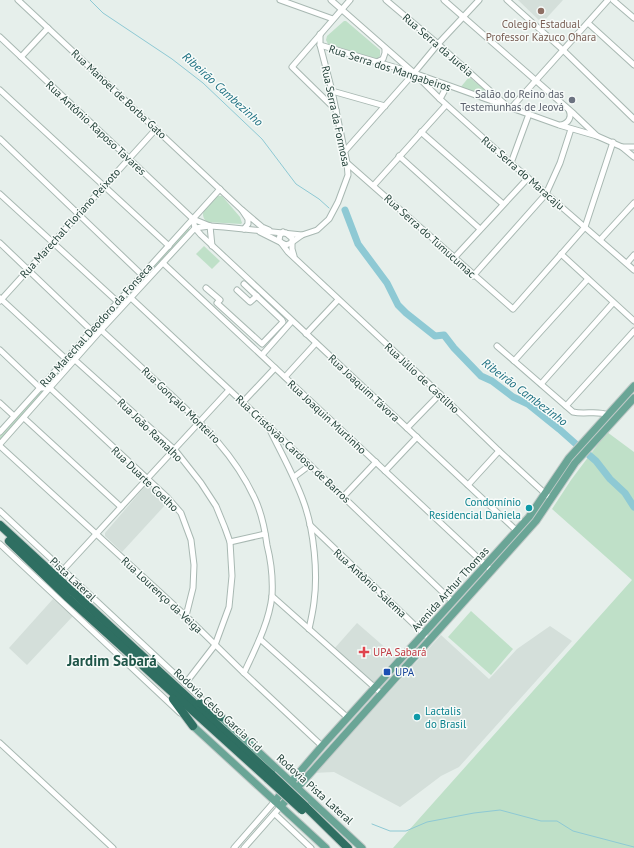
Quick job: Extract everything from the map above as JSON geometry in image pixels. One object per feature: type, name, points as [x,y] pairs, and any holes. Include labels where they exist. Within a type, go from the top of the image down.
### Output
[{"type":"highway","name":"Rodovia Celso Garcia Cid","points":[[0,525],[183,687],[223,731],[270,777],[348,848]]},
{"type":"highway","name":"Rodovia Celso Garcia Cid","points":[[0,532],[68,598],[162,684],[270,777]]},
{"type":"highway","points":[[162,684],[194,726]]},
{"type":"highway","points":[[183,687],[221,717]]},
{"type":"highway","name":"Rodovia Celso Garcia Cid","points":[[303,808],[341,848]]},
{"type":"main road","name":"Avenida Arthur Thomas","points":[[278,804],[294,785],[322,746],[529,517],[569,458],[634,386]]},
{"type":"main road","name":"Avenida Arthur Thomas","points":[[294,785],[338,742],[382,694],[536,521],[575,464],[634,398]]},
{"type":"main road","name":"Rodovia Pista Lateral","points":[[221,717],[362,848]]},
{"type":"main road","points":[[194,726],[326,848]]},
{"type":"main road","points":[[334,733],[335,739],[338,742]]},
{"type":"street","name":"Rua Manoel de Borba Gato","points":[[18,0],[220,188]]},
{"type":"street","points":[[280,0],[333,19]]},
{"type":"street","name":"Rua Serra do Maracaju","points":[[331,0],[414,73],[446,105],[512,164],[634,270]]},
{"type":"street","points":[[336,110],[292,67],[350,0]]},
{"type":"street","name":"Rua Serra da Juréia","points":[[386,0],[510,107]]},
{"type":"street","points":[[444,0],[464,16],[597,136]]},
{"type":"street","points":[[344,152],[478,0]]},
{"type":"street","points":[[507,0],[563,50],[634,119]]},
{"type":"street","points":[[510,107],[608,0]]},
{"type":"street","points":[[613,0],[634,18]]},
{"type":"street","points":[[588,23],[634,65]]},
{"type":"street","points":[[21,57],[48,28]]},
{"type":"street","name":"Rua Serra da Formosa","points":[[255,230],[268,235],[281,244],[286,245],[302,235],[317,230],[329,219],[338,202],[348,175],[347,163],[332,91],[320,45],[320,34]]},
{"type":"street","name":"Rua Antônio Raposo Tavares","points":[[0,37],[193,219]]},
{"type":"street","name":"Rua Serra dos Mangabeiros","points":[[320,45],[414,73],[447,86],[559,125],[597,136],[622,146]]},
{"type":"street","points":[[377,62],[383,59],[385,48]]},
{"type":"street","points":[[440,99],[447,86]]},
{"type":"street","points":[[0,90],[169,246]]},
{"type":"street","points":[[332,91],[385,106]]},
{"type":"street","points":[[374,185],[398,156],[446,105]]},
{"type":"street","points":[[559,125],[565,124],[570,119],[569,110]]},
{"type":"street","points":[[512,164],[529,114]]},
{"type":"street","name":"Rua Marechal Floriano Peixoto","points":[[0,299],[156,129]]},
{"type":"street","points":[[473,276],[546,194],[560,163],[571,129]]},
{"type":"street","points":[[421,132],[503,204]]},
{"type":"street","points":[[0,139],[79,213],[142,275]]},
{"type":"street","points":[[613,142],[585,227],[562,254],[634,321]]},
{"type":"street","points":[[622,146],[634,147]]},
{"type":"street","points":[[622,146],[634,156]]},
{"type":"street","points":[[398,156],[480,229]]},
{"type":"street","name":"Rua Serra do Tumucumac","points":[[347,163],[455,257],[473,276],[513,309],[562,254]]},
{"type":"street","points":[[455,257],[528,178]]},
{"type":"street","points":[[220,188],[262,227],[271,231]]},
{"type":"street","name":"Rua Marechal Deodoro da Fonseca","points":[[0,432],[220,188]]},
{"type":"street","points":[[0,194],[123,307]]},
{"type":"street","points":[[600,240],[634,203]]},
{"type":"street","points":[[242,210],[248,219],[248,224],[244,229]]},
{"type":"street","points":[[0,445],[101,330],[195,228],[193,219]]},
{"type":"street","name":"Rua Serra da Formosa","points":[[193,219],[210,226]]},
{"type":"street","points":[[210,226],[212,246]]},
{"type":"street","name":"Rua Serra da Formosa","points":[[195,228],[210,226],[302,235]]},
{"type":"street","name":"Rua Joaquim Távora","points":[[195,228],[212,246],[517,531]]},
{"type":"street","points":[[281,244],[279,238],[284,233],[291,236],[294,257]]},
{"type":"street","points":[[0,243],[92,331]]},
{"type":"street","name":"Rua Júlio de Castilho","points":[[281,244],[338,300],[551,499]]},
{"type":"street","points":[[627,263],[634,255]]},
{"type":"street","name":"Rua Joaquin Murtinho","points":[[163,264],[492,571]]},
{"type":"street","points":[[514,361],[588,279]]},
{"type":"street","points":[[244,284],[283,322],[262,355]]},
{"type":"street","points":[[206,288],[220,300],[217,303],[261,344],[274,337],[292,321]]},
{"type":"street","points":[[237,290],[250,302],[257,296]]},
{"type":"street","name":"Rua Cristóvão Cardoso de Barros","points":[[131,298],[310,465],[453,602]]},
{"type":"street","points":[[0,299],[66,359]]},
{"type":"street","points":[[306,334],[338,300]]},
{"type":"street","points":[[541,384],[613,303]]},
{"type":"street","name":"Rua Gonçalo Monteiro","points":[[101,330],[200,422],[224,448],[243,475],[256,500],[270,559],[272,596],[260,638],[244,673]]},
{"type":"street","points":[[566,406],[634,331]]},
{"type":"street","points":[[284,377],[316,343]]},
{"type":"street","points":[[497,346],[573,412],[602,412],[608,415]]},
{"type":"street","points":[[0,350],[40,388],[50,388]]},
{"type":"street","name":"Rua João Ramalho","points":[[75,360],[174,450],[201,483],[216,506],[230,542],[232,576],[229,607],[215,645],[183,687]]},
{"type":"street","points":[[243,402],[275,368]]},
{"type":"street","name":"Rua Duarte Coelho","points":[[50,388],[167,497],[181,513],[191,540],[194,565],[194,588],[186,616]]},
{"type":"street","points":[[63,570],[229,390]]},
{"type":"street","points":[[407,428],[440,394]]},
{"type":"street","points":[[0,403],[14,416]]},
{"type":"street","points":[[24,418],[121,507]]},
{"type":"street","points":[[266,424],[294,477],[310,526],[315,575],[314,601],[309,629]]},
{"type":"street","points":[[385,471],[417,437]]},
{"type":"street","name":"Rua Lourenço da Veiga","points":[[0,445],[95,534],[186,616],[322,746]]},
{"type":"street","points":[[468,485],[499,451]]},
{"type":"street","points":[[343,497],[376,462]]},
{"type":"street","points":[[294,477],[310,465]]},
{"type":"street","name":"Pista Lateral","points":[[0,511],[146,648],[183,687]]},
{"type":"street","name":"Rua Antônio Salema","points":[[310,526],[431,640]]},
{"type":"street","points":[[230,542],[265,534]]},
{"type":"street","points":[[0,544],[194,726]]},
{"type":"street","points":[[272,596],[382,694]]},
{"type":"street","points":[[260,638],[348,718]]},
{"type":"street","points":[[0,743],[112,848]]},
{"type":"street","points":[[244,848],[275,814],[278,804]]},
{"type":"street","points":[[234,848],[278,804]]},
{"type":"street","points":[[275,814],[311,848]]},
{"type":"shaded area","name":"Colegio Estadual Professor Kazuco Ohara","points":[[518,0],[563,0],[542,23]]},
{"type":"shaded area","points":[[147,484],[167,503],[122,552],[105,536],[105,533]]},
{"type":"shaded area","points":[[53,599],[73,616],[27,665],[9,648]]},
{"type":"shaded area","name":"UPA Sabará","points":[[357,623],[396,657],[373,683],[334,649]]},
{"type":"shaded area","name":"Lactalis do Brasil","points":[[550,626],[572,641],[459,767],[441,776],[400,807],[334,772],[313,773],[351,734],[441,635],[489,679],[517,649]]},
{"type":"green space","points":[[344,21],[346,21],[380,50],[380,56],[378,58],[328,44],[326,40],[327,36]]},
{"type":"green space","points":[[469,77],[499,101],[460,88]]},
{"type":"green space","points":[[217,196],[222,196],[240,217],[241,224],[207,222],[204,219],[203,212],[207,204]]},
{"type":"green space","points":[[187,228],[189,231],[123,303],[122,301]]},
{"type":"green space","points":[[204,246],[220,261],[212,269],[196,254]]},
{"type":"green space","points":[[117,306],[119,307],[52,383],[49,383],[49,381]]},
{"type":"green space","points":[[41,389],[44,391],[0,441],[0,436]]},
{"type":"green space","points":[[607,432],[634,452],[634,848],[393,848],[632,580],[552,509],[571,480]]},
{"type":"green space","points":[[471,611],[513,649],[491,675],[448,637]]},
{"type":"waterway","name":"Ribeirão Cambezinho","points":[[90,0],[103,13],[172,59],[203,83],[262,139],[296,184],[319,199],[329,208]]},
{"type":"waterway","name":"Ribeirão Cambezinho","points":[[345,210],[358,244],[387,283],[398,305],[435,336],[444,335],[454,348],[481,376],[492,381],[513,397],[528,404],[577,445]]},
{"type":"waterway","name":"Ribeirão Cambezinho","points":[[589,455],[596,461],[610,479],[625,493],[634,507]]},
{"type":"waterway","points":[[372,824],[390,831],[406,831],[427,822],[474,813],[500,810],[541,821],[557,821],[573,831],[634,847]]},
{"type":"place","name":"Colegio Estadual Professor Kazuco Ohara","points":[[541,11]]},
{"type":"place","name":"Salão do Reino das Testemunhas de Jeová","points":[[572,100]]},
{"type":"place","name":"Condomínio Residencial Daniela","points":[[529,508]]},
{"type":"place","name":"UPA Sabará","points":[[364,652]]},
{"type":"place","name":"UPA","points":[[387,672]]},
{"type":"place","name":"Lactalis do Brasil","points":[[417,717]]},
{"type":"district","name":"Jardim Sabará","points":[[112,660]]}]
